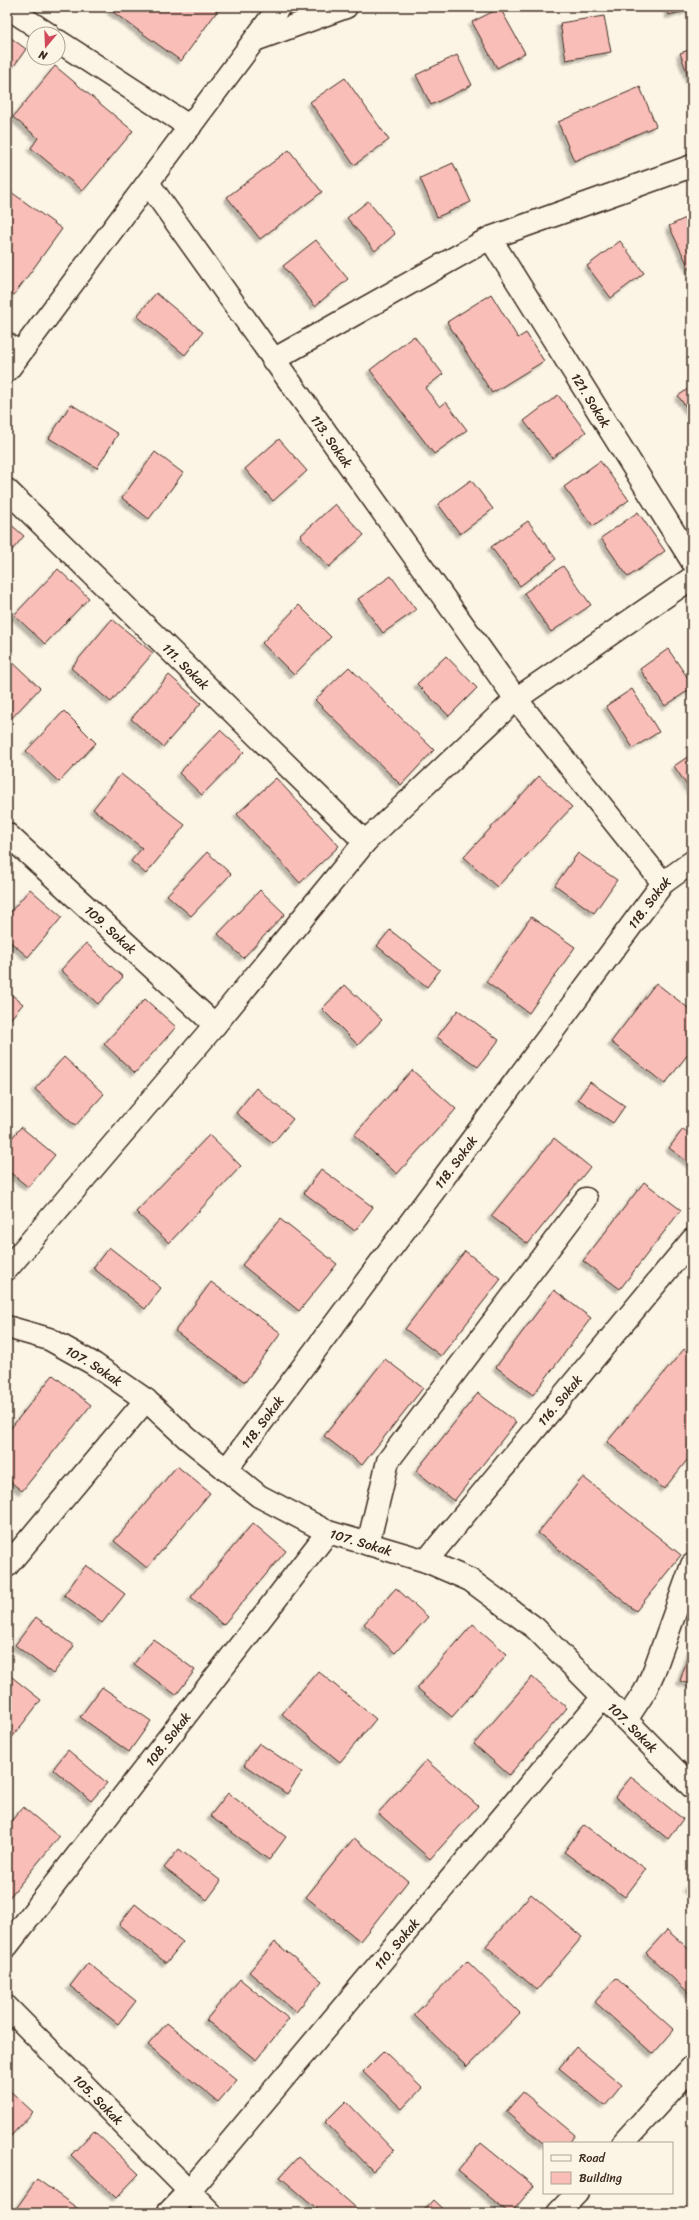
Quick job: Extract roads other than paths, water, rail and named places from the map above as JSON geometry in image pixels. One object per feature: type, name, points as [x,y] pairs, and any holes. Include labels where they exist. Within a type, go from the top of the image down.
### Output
[{"type":"street","points":[[7,7],[36,26]]},
{"type":"street","points":[[11,356],[148,184],[279,7]]},
{"type":"street","points":[[255,40],[346,7]]},
{"type":"street","points":[[66,46],[190,127]]},
{"type":"street","points":[[273,360],[490,238],[692,166]]},
{"type":"street","name":"113. Sokak","points":[[148,184],[516,699],[663,883]]},
{"type":"street","name":"121. Sokak","points":[[490,238],[692,561]]},
{"type":"street","name":"111. Sokak","points":[[7,490],[365,842]]},
{"type":"street","points":[[7,1269],[215,1025],[365,842],[516,699],[692,578]]},
{"type":"street","name":"109. Sokak","points":[[7,834],[215,1025]]},
{"type":"street","name":"118. Sokak","points":[[226,1470],[663,883],[692,862]]},
{"type":"street","points":[[368,1544],[388,1461],[586,1198]]},
{"type":"street","name":"116. Sokak","points":[[426,1560],[692,1240]]},
{"type":"street","name":"107. Sokak","points":[[7,1327],[49,1339],[94,1364],[146,1400],[187,1438],[259,1496],[328,1532],[426,1560],[470,1580],[535,1628],[692,1787]]},
{"type":"street","points":[[7,1566],[146,1400]]},
{"type":"street","name":"108. Sokak","points":[[7,1946],[328,1532]]},
{"type":"street","points":[[626,1720],[645,1691],[654,1671],[692,1565]]},
{"type":"street","name":"110. Sokak","points":[[168,2213],[189,2191],[604,1697]]},
{"type":"street","name":"105. Sokak","points":[[7,2007],[211,2213]]},
{"type":"street","points":[[624,2142],[692,2067]]},
{"type":"street","points":[[558,2213],[576,2194]]}]
